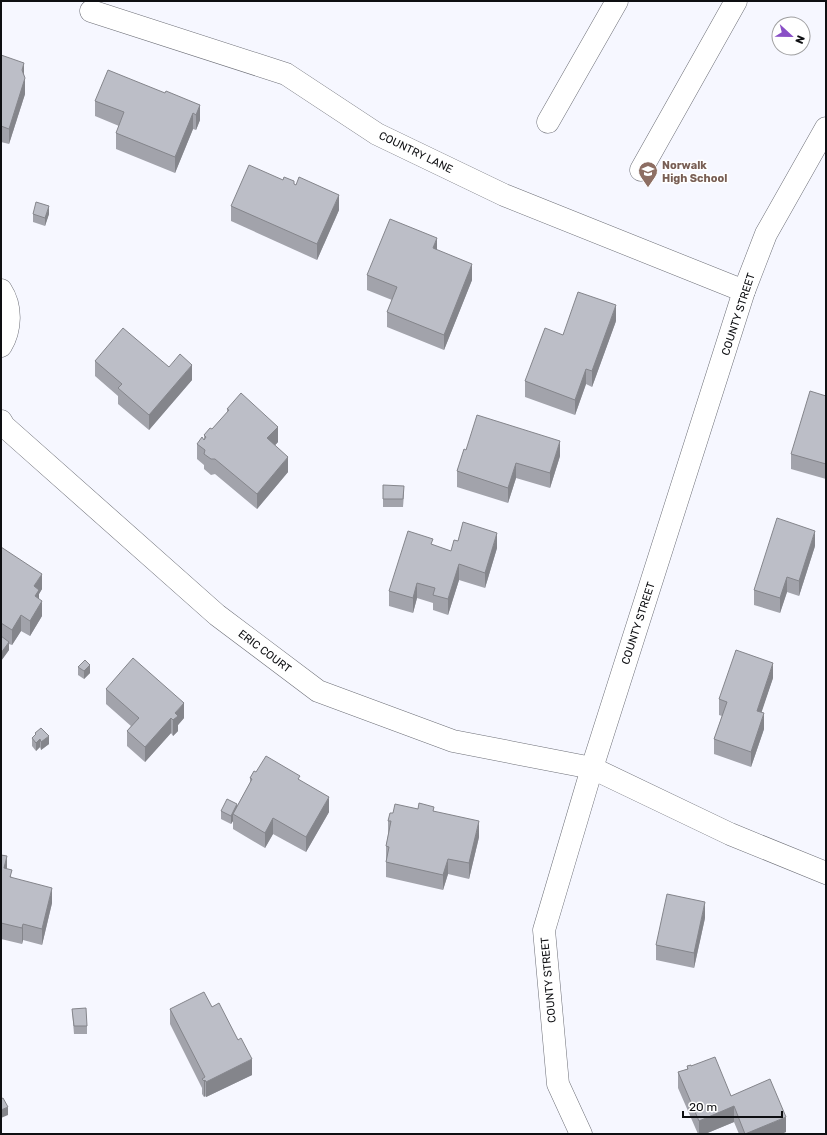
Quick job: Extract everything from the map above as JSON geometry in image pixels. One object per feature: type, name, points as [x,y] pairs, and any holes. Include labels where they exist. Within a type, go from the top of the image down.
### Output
[{"type":"street","points":[[548,122],[617,1]]},
{"type":"street","points":[[641,170],[736,1]]},
{"type":"street","name":"COUNTRY LANE","points":[[91,11],[286,74],[377,134],[497,191],[744,292]]},
{"type":"street","name":"COUNTY STREET","points":[[581,1134],[558,1084],[544,930],[592,768],[744,292],[766,234],[826,128]]},
{"type":"street","points":[[1,290],[6,302],[9,323],[7,333],[1,346]]},
{"type":"street","name":"ERIC COURT","points":[[1,421],[4,426],[218,615],[318,691],[453,741],[592,768],[730,834],[826,873]]},
{"type":"building","points":[[1,55],[24,63],[22,70],[25,78],[9,129],[1,126]]},
{"type":"building","points":[[108,70],[165,93],[166,91],[200,105],[196,115],[193,113],[175,157],[116,133],[124,112],[95,101]]},
{"type":"building","points":[[249,165],[283,180],[284,177],[294,181],[294,184],[296,185],[299,177],[339,195],[317,244],[231,206]]},
{"type":"building","points":[[36,202],[49,206],[45,218],[33,214]]},
{"type":"building","points":[[390,219],[437,238],[433,248],[472,264],[444,335],[387,312],[397,287],[367,275]]},
{"type":"building","points":[[578,292],[616,305],[592,371],[586,369],[575,400],[525,381],[545,328],[563,335]]},
{"type":"building","points":[[123,328],[169,367],[180,354],[192,365],[149,415],[118,388],[122,384],[95,361]]},
{"type":"building","points":[[810,391],[826,396],[826,464],[791,454]]},
{"type":"building","points":[[241,393],[278,427],[267,438],[288,457],[257,494],[215,459],[211,459],[204,454],[205,450],[197,444],[202,437],[204,440],[206,437],[204,435],[210,428],[212,429],[229,410],[227,409]]},
{"type":"building","points":[[477,415],[560,441],[550,473],[516,463],[508,488],[457,471],[464,449],[466,450]]},
{"type":"building","points":[[383,485],[404,486],[403,499],[383,499]]},
{"type":"building","points":[[777,518],[815,531],[799,581],[787,577],[780,598],[754,590]]},
{"type":"building","points":[[463,522],[497,533],[485,573],[459,564],[448,599],[433,595],[435,588],[417,583],[413,598],[389,591],[408,531],[433,539],[431,544],[451,551],[454,540],[458,541]]},
{"type":"building","points":[[1,547],[42,574],[34,586],[39,590],[35,596],[42,601],[30,621],[21,615],[12,630],[1,623]]},
{"type":"building","points":[[1,636],[9,642],[1,653]]},
{"type":"building","points":[[736,650],[773,663],[757,711],[764,713],[751,752],[714,739],[727,702],[719,699]]},
{"type":"building","points":[[133,658],[184,703],[175,713],[178,716],[173,720],[171,718],[145,747],[127,731],[139,718],[106,689]]},
{"type":"building","points":[[85,660],[90,665],[84,671],[78,667]]},
{"type":"building","points":[[41,728],[49,736],[41,742],[40,739],[36,743],[32,738]]},
{"type":"building","points":[[266,756],[300,776],[298,779],[329,797],[306,837],[273,818],[265,833],[233,814],[252,779],[250,778],[254,771],[256,772]]},
{"type":"building","points":[[227,799],[237,804],[231,816],[221,811]]},
{"type":"building","points":[[419,803],[434,807],[433,811],[479,821],[469,863],[448,859],[443,875],[386,862],[389,847],[386,846],[391,821],[388,821],[390,813],[393,813],[395,804],[418,809]]},
{"type":"building","points":[[1,855],[7,856],[4,868],[12,870],[10,877],[52,888],[42,929],[23,924],[22,928],[1,923]]},
{"type":"building","points":[[667,894],[705,902],[694,953],[656,945]]},
{"type":"building","points":[[204,992],[212,1007],[219,1003],[238,1040],[241,1038],[252,1059],[206,1082],[202,1079],[205,1077],[170,1009]]},
{"type":"building","points":[[86,1008],[87,1026],[74,1026],[72,1009]]},
{"type":"building","points":[[715,1057],[731,1096],[770,1079],[786,1117],[745,1134],[734,1106],[699,1121],[678,1072],[688,1069],[687,1066],[691,1066]]},
{"type":"building","points":[[3,1098],[8,1107],[1,1110],[1,1099]]},
{"type":"place","name":"Norwalk High School","points":[[648,188]]}]
